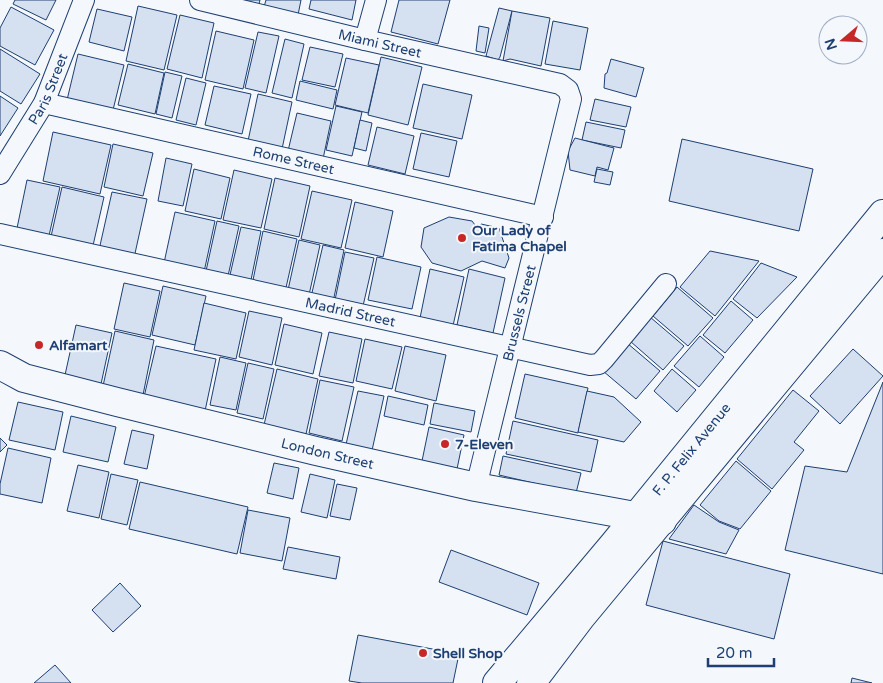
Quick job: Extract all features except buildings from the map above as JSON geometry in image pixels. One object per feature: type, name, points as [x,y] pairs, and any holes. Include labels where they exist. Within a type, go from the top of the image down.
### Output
[{"type":"main road","name":"F. P. Felix Avenue","points":[[497,683],[648,519],[840,286],[883,214]]},
{"type":"main road","name":"F. P. Felix Avenue","points":[[840,286],[883,253]]},
{"type":"main road","name":"London Street","points":[[0,365],[24,378],[316,451],[476,488],[648,519]]},
{"type":"main road","name":"F. P. Felix Avenue","points":[[531,683],[581,617],[648,519]]},
{"type":"street","name":"Paris Street","points":[[0,174],[44,103],[84,0]]},
{"type":"street","name":"Miami Street","points":[[200,0],[560,84]]},
{"type":"street","points":[[365,40],[376,0]]},
{"type":"street","name":"Brussels Street","points":[[476,488],[571,99],[568,90],[560,84]]},
{"type":"street","name":"Rome Street","points":[[44,103],[543,217]]},
{"type":"street","name":"Madrid Street","points":[[0,234],[590,365],[599,364],[666,284]]},
{"type":"place","name":"Our Lady of Fatima Chapel","points":[[462,238]]},
{"type":"place","name":"Alfamart","points":[[39,345]]},
{"type":"place","name":"7-Eleven","points":[[445,444]]},
{"type":"place","name":"Shell Shop","points":[[423,653]]}]
